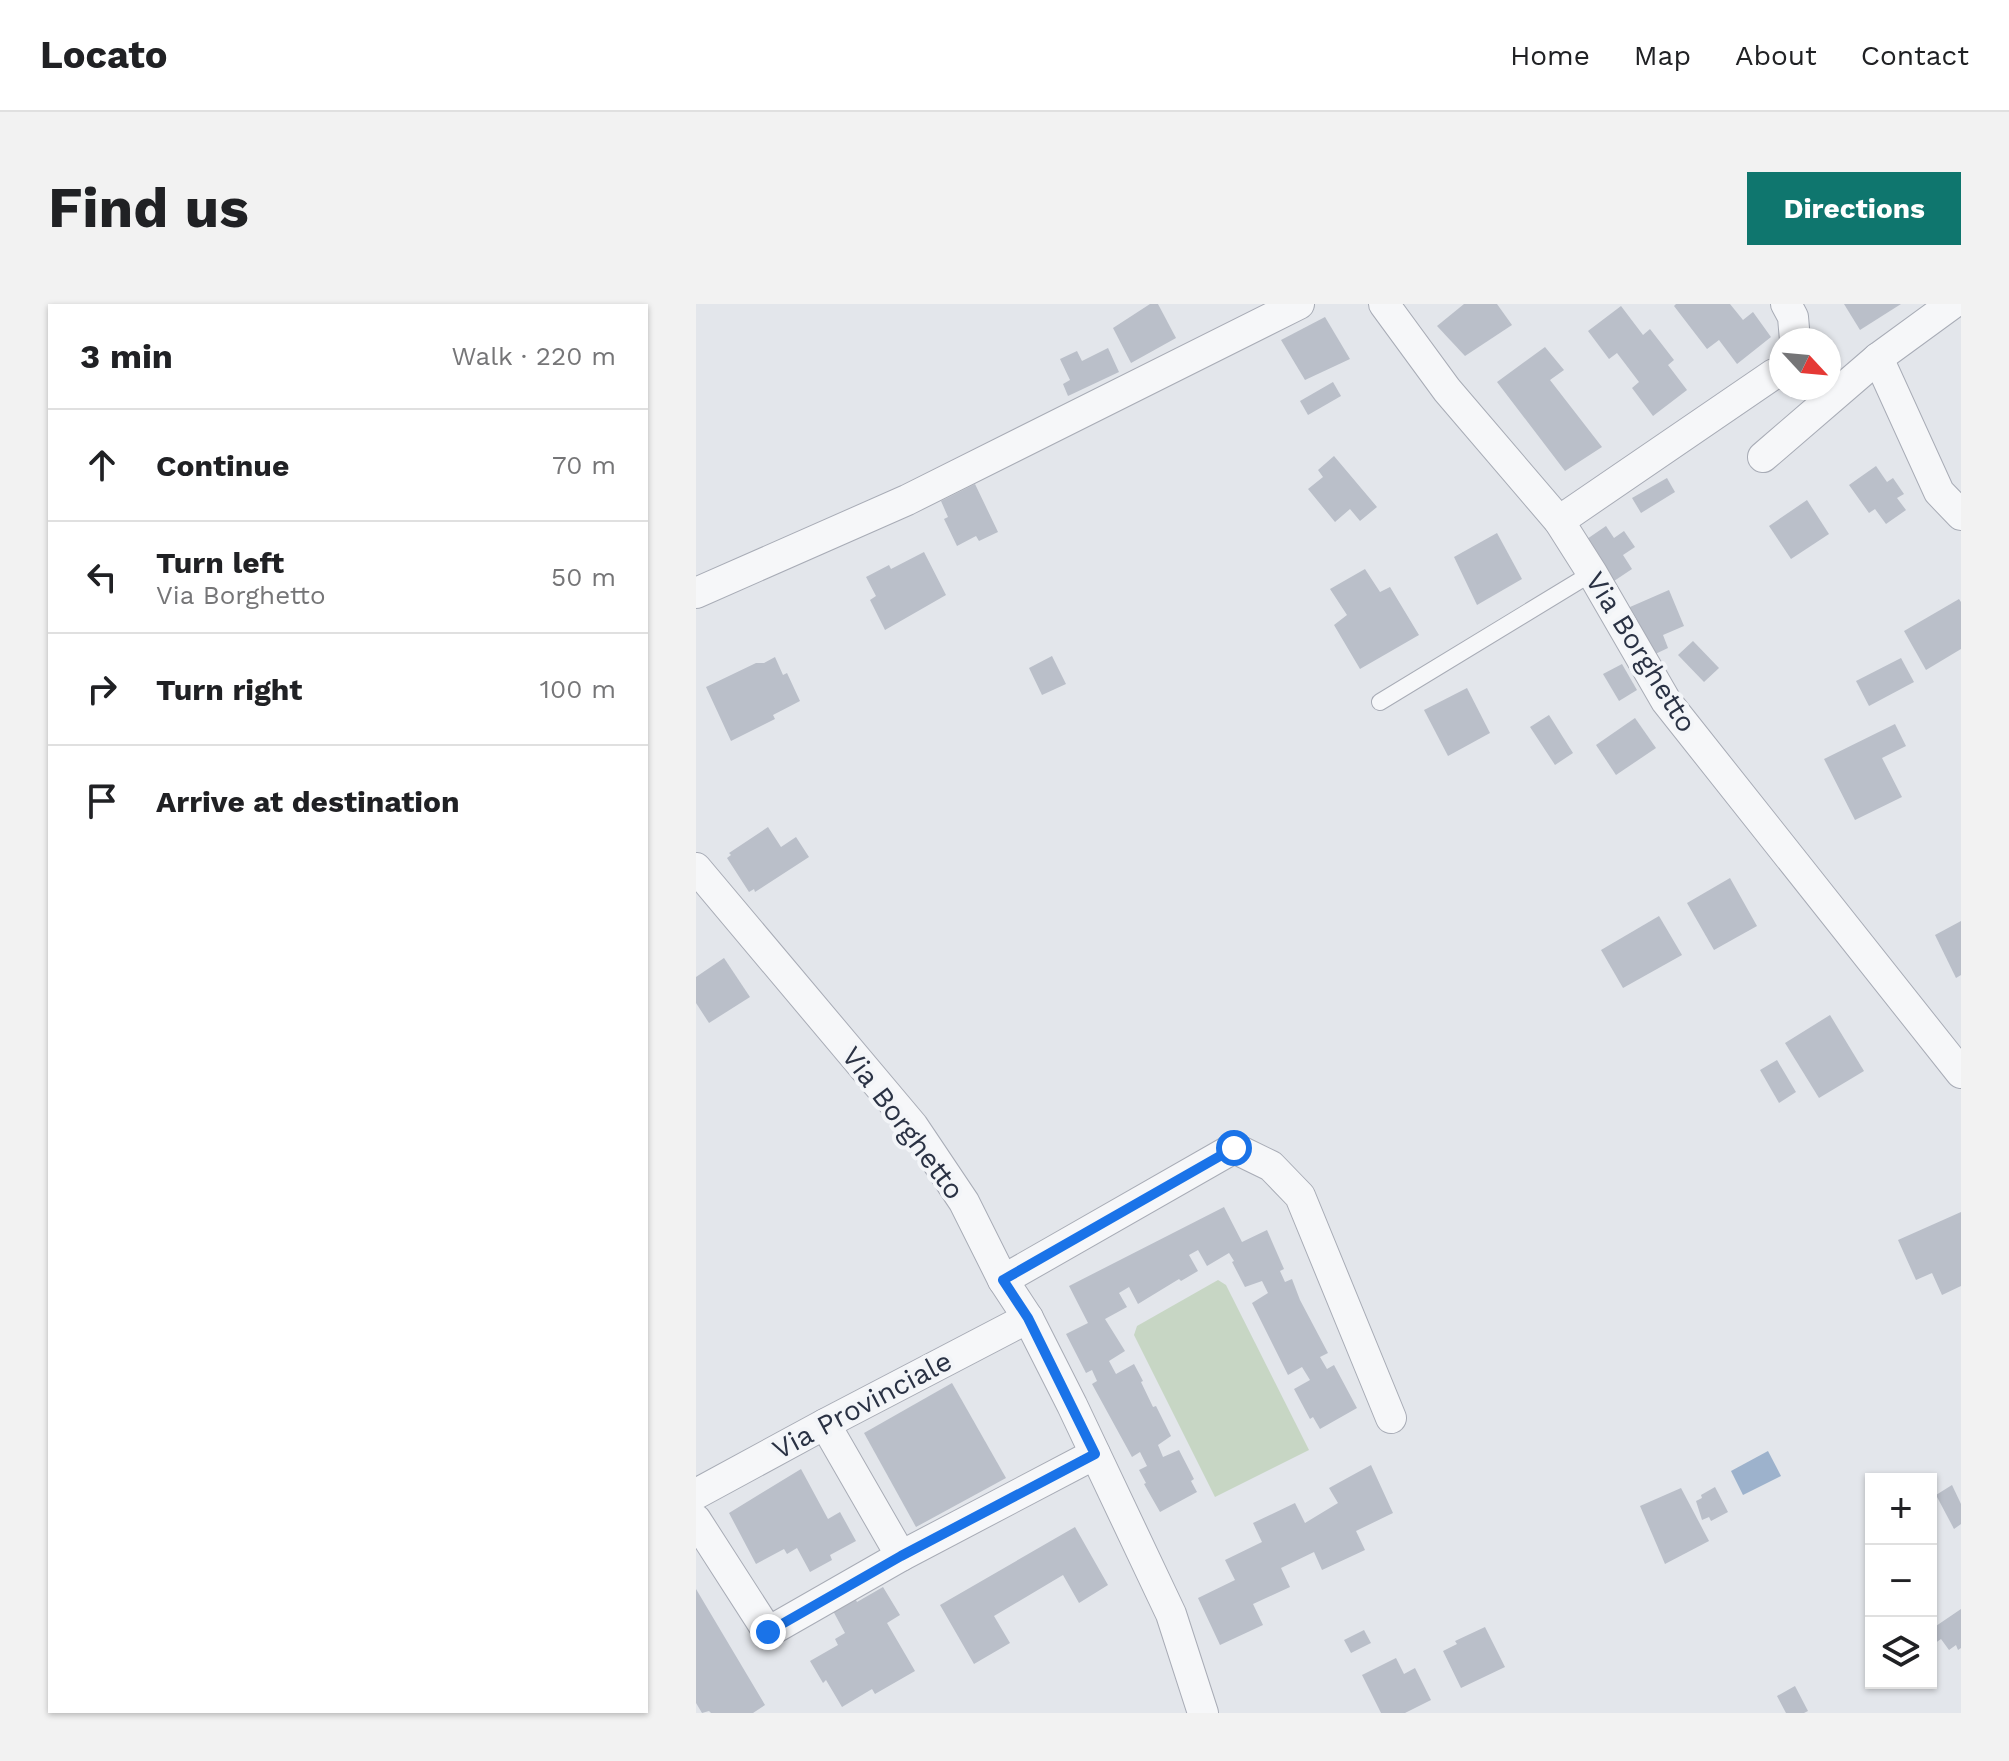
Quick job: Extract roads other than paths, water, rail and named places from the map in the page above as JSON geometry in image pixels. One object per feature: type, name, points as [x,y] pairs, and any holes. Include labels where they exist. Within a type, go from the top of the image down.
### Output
[{"type":"street","points":[[696,593],[907,500],[1299,304]]},
{"type":"street","name":"Via Borghetto","points":[[1384,304],[1447,390],[1559,521],[1666,701],[1961,1073]]},
{"type":"street","points":[[1786,304],[1793,317],[1794,328]]},
{"type":"street","points":[[1841,384],[1952,304]]},
{"type":"street","points":[[1878,358],[1939,492],[1961,515]]},
{"type":"street","points":[[1559,521],[1769,377]]},
{"type":"street","points":[[1763,457],[1822,400]]},
{"type":"street","name":"Via Borghetto","points":[[696,868],[913,1126],[964,1202],[1003,1280],[1028,1318],[1171,1614],[1203,1713]]},
{"type":"street","points":[[1003,1280],[1234,1148],[1271,1166],[1300,1196],[1391,1418]]},
{"type":"street","name":"Via Provinciale","points":[[696,1494],[1028,1318]]},
{"type":"street","points":[[825,1424],[901,1556]]},
{"type":"street","points":[[696,1520],[768,1632],[901,1556],[1095,1454]]},
{"type":"lane","points":[[1380,702],[1592,573]]},
{"type":"water","points":[[1768,1451],[1781,1476],[1743,1495],[1731,1471]]}]
